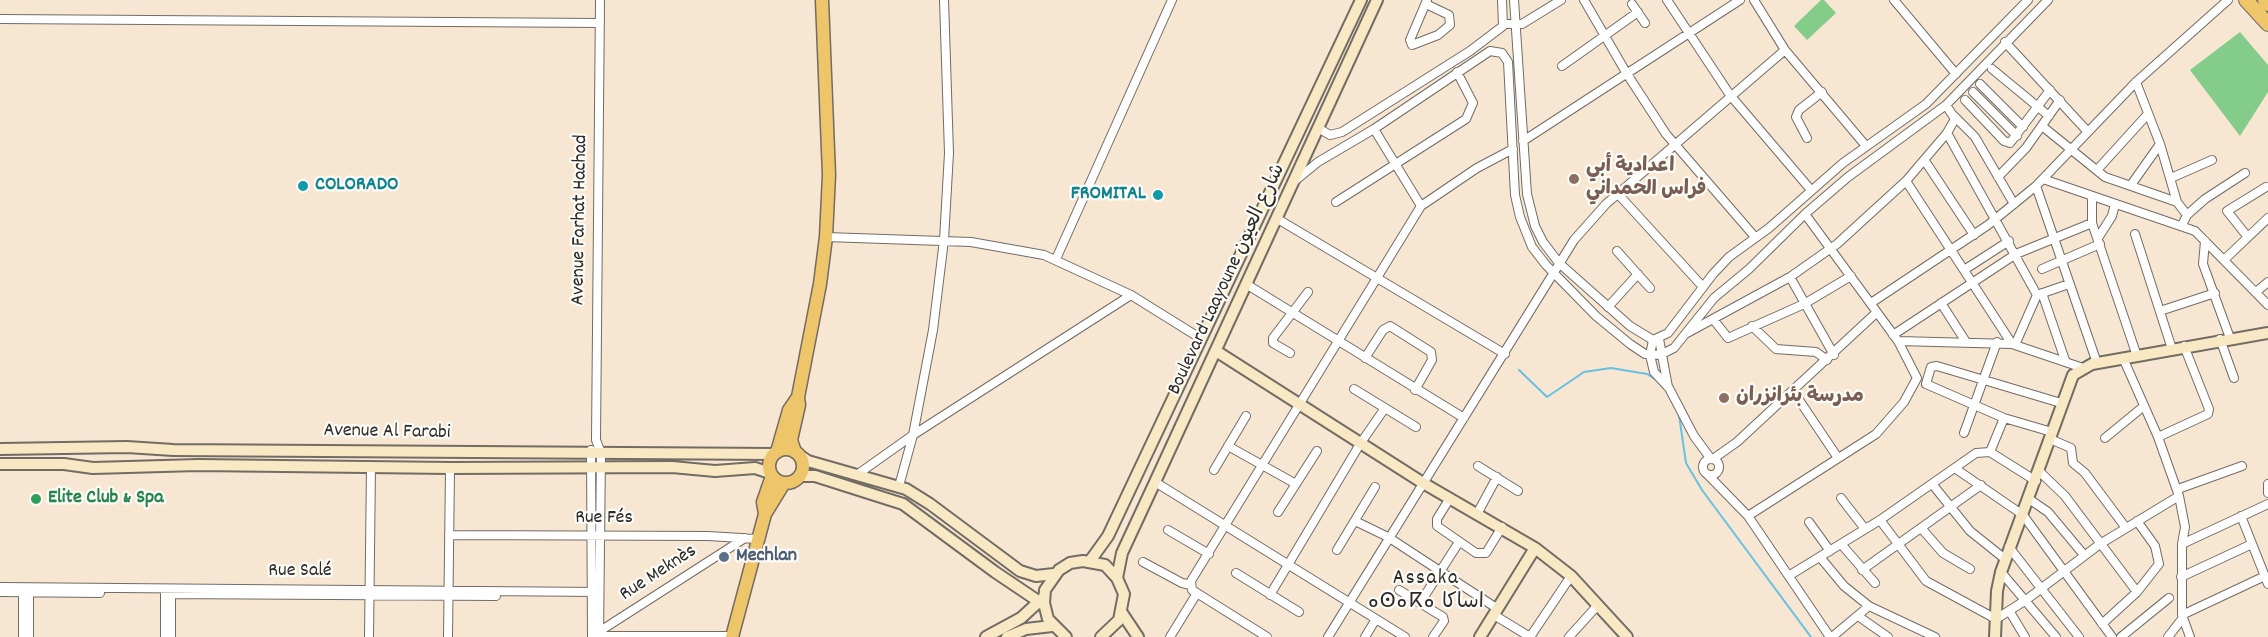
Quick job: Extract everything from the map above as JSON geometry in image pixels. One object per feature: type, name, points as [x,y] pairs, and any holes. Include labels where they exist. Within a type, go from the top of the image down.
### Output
[{"type":"highway","points":[[2246,0],[2268,24]]},
{"type":"highway","points":[[2265,0],[2268,4]]},
{"type":"main road","points":[[771,474],[784,483],[794,482],[800,476],[803,466],[791,440],[820,284],[826,237],[829,165],[822,0]]},
{"type":"main road","points":[[765,514],[764,502],[771,474],[770,461],[776,453],[787,415],[798,397]]},
{"type":"main road","points":[[776,453],[785,449],[797,454]]},
{"type":"main road","points":[[732,636],[751,538],[784,483]]},
{"type":"street","name":"Avenue Farhat Hachad","points":[[596,636],[595,453],[600,0]]},
{"type":"street","points":[[898,486],[914,435],[933,330],[944,240],[949,153],[944,0]]},
{"type":"street","points":[[1056,259],[1172,0]]},
{"type":"street","name":"Boulevard Laayoune شارع العيون","points":[[1090,561],[1108,536],[1361,0]]},
{"type":"street","name":"Boulevard Laayoune شارع العيون","points":[[1117,578],[1122,553],[1377,0]]},
{"type":"street","points":[[1492,0],[1514,1],[1517,25],[1517,73],[1531,216],[1543,242],[1560,263],[1635,330],[1656,340],[1669,388],[1694,436],[1719,468],[1732,497]]},
{"type":"street","points":[[1318,128],[1330,135],[1342,132],[1455,62],[1505,24],[1517,25],[1561,0]]},
{"type":"street","points":[[1584,0],[1627,74],[1659,123],[1755,237]]},
{"type":"street","points":[[1667,0],[1730,95],[1811,190]]},
{"type":"street","points":[[1523,141],[1740,0]]},
{"type":"street","points":[[1754,0],[1785,50],[1866,146]]},
{"type":"street","points":[[1894,0],[1956,74]]},
{"type":"street","points":[[1669,388],[1654,372],[1650,355],[1656,340],[1671,330],[1720,266],[1866,146],[1913,114],[1956,74],[2028,0]]},
{"type":"street","points":[[1291,186],[1318,162],[1374,129],[1493,50],[1507,57],[1515,195],[1523,228],[1532,247],[1596,316],[1635,349],[1650,355],[1660,355],[1674,348],[1714,297],[1749,269],[1805,214],[1848,177],[1946,105],[2048,0]]},
{"type":"street","points":[[1871,303],[1974,235],[2036,186],[2136,82],[2228,0]]},
{"type":"street","points":[[1427,2],[1449,15],[1450,25],[1436,36],[1412,45],[1410,40],[1427,2]]},
{"type":"street","points":[[1502,2],[1505,24]]},
{"type":"street","points":[[1632,4],[1645,23]]},
{"type":"street","points":[[1562,66],[1638,12]]},
{"type":"street","points":[[0,19],[600,23]]},
{"type":"street","points":[[2005,42],[2088,132]]},
{"type":"street","points":[[1328,637],[1388,537],[1584,226],[1730,95],[1785,50]]},
{"type":"street","points":[[1992,69],[2049,116]]},
{"type":"street","points":[[1336,202],[1397,166],[1466,119],[1473,104],[1457,72]]},
{"type":"street","points":[[2136,82],[2160,144],[2177,202],[2187,215]]},
{"type":"street","points":[[1980,84],[2024,127]]},
{"type":"street","points":[[1965,100],[2004,141],[2010,143],[2050,90]]},
{"type":"street","points":[[1807,138],[1796,117],[1799,110],[1822,92]]},
{"type":"street","points":[[1973,92],[2017,136]]},
{"type":"street","points":[[1998,177],[2042,126],[2060,100]]},
{"type":"street","points":[[1946,105],[1975,137],[2014,204]]},
{"type":"street","points":[[1686,334],[1790,277],[1832,249],[1906,182],[1925,161],[1953,124],[1953,115]]},
{"type":"street","points":[[2097,170],[2147,115]]},
{"type":"street","points":[[2042,126],[2105,177],[2177,202]]},
{"type":"street","points":[[1374,129],[1421,206]]},
{"type":"street","points":[[1947,133],[2039,294],[2065,360]]},
{"type":"street","points":[[2131,185],[2160,144]]},
{"type":"street","points":[[1191,585],[1421,206],[1477,168],[1513,148]]},
{"type":"street","points":[[2171,178],[2212,160]]},
{"type":"street","points":[[1925,161],[1974,235]]},
{"type":"street","points":[[2181,225],[2187,215],[2218,189],[2245,172]]},
{"type":"street","points":[[2043,179],[2195,231],[2268,305]]},
{"type":"street","points":[[1906,182],[2013,344]]},
{"type":"street","points":[[2036,186],[2097,363]]},
{"type":"street","points":[[2247,236],[2227,211],[2266,187]]},
{"type":"street","points":[[1618,194],[1703,288]]},
{"type":"street","points":[[2092,196],[2092,223],[2137,356]]},
{"type":"street","points":[[2042,269],[2099,241],[2112,216],[2115,204]]},
{"type":"street","points":[[1805,214],[1895,338],[1917,378],[1975,406],[2051,436],[2071,448],[2073,463],[2085,473],[2126,528]]},
{"type":"street","points":[[1276,218],[1505,354]]},
{"type":"street","points":[[2224,260],[2268,218]]},
{"type":"street","points":[[1895,338],[1941,303],[2016,254],[2092,223]]},
{"type":"street","points":[[2135,234],[2172,349]]},
{"type":"street","points":[[826,237],[944,240],[995,244],[1056,259],[1131,295],[1200,338]]},
{"type":"street","points":[[1964,270],[2008,241]]},
{"type":"street","points":[[2205,241],[2203,264],[2216,293],[2234,378]]},
{"type":"street","points":[[1617,251],[1650,288]]},
{"type":"street","points":[[1608,306],[1638,274]]},
{"type":"street","points":[[1713,320],[1728,339],[1803,304],[1851,276]]},
{"type":"street","points":[[1790,277],[1831,358]]},
{"type":"street","points":[[2256,292],[2268,282]]},
{"type":"street","points":[[1246,284],[1415,390],[1464,418]]},
{"type":"street","points":[[2013,344],[2039,294],[2069,284]]},
{"type":"street","points":[[1290,353],[1273,344],[1273,338],[1308,292]]},
{"type":"street","points":[[2160,311],[2216,293]]},
{"type":"street","points":[[858,474],[914,435],[1131,295]]},
{"type":"street","points":[[1941,303],[1966,342]]},
{"type":"street","points":[[1702,466],[1706,461],[1737,442],[1831,358],[1876,313]]},
{"type":"street","points":[[1365,358],[1383,330],[1390,326],[1431,352],[1432,360],[1415,390]]},
{"type":"street","points":[[1752,326],[1776,349],[1816,352],[1831,358]]},
{"type":"street","points":[[1995,637],[2001,572],[2038,476],[2070,380],[2083,368],[2097,363],[2268,333]]},
{"type":"street","points":[[1895,338],[2013,344],[2083,368]]},
{"type":"street","points":[[1964,433],[1997,342]]},
{"type":"street","points":[[2158,437],[2208,414],[2209,409],[2184,346]]},
{"type":"street","points":[[1216,351],[1423,483],[1536,548],[1571,576],[1626,637]]},
{"type":"street","points":[[2123,358],[2158,437],[2179,493],[2185,520],[2182,544],[2182,617],[2190,637]]},
{"type":"street","points":[[1926,384],[1933,365],[2061,403]]},
{"type":"street","points":[[1748,516],[1876,434],[1904,402],[1917,378]]},
{"type":"street","points":[[1354,389],[1416,428]]},
{"type":"street","points":[[1793,391],[1838,458]]},
{"type":"street","points":[[2105,438],[2144,406]]},
{"type":"street","points":[[1270,594],[1360,444],[1385,408]]},
{"type":"street","points":[[1214,470],[1246,416]]},
{"type":"street","points":[[1990,452],[2004,418]]},
{"type":"street","points":[[1694,436],[1702,466],[1708,475],[1732,497],[1748,516],[1831,637],[1869,606]]},
{"type":"street","points":[[1708,475],[1714,475],[1737,442]]},
{"type":"street","points":[[1228,446],[1296,484]]},
{"type":"street","name":"Avenue Al Farabi","points":[[0,449],[127,447],[166,450],[776,453]]},
{"type":"street","points":[[1278,512],[1317,451]]},
{"type":"street","points":[[1790,575],[1880,520],[1976,453],[1990,452],[2038,476],[2066,496],[2137,592]]},
{"type":"street","points":[[797,454],[808,461],[898,486],[930,504],[1020,571],[1036,576],[1054,574],[1070,563],[1090,561],[1105,565],[1117,578],[1124,594],[1122,613],[1114,627],[1101,637]]},
{"type":"street","name":"Avenue Al Farabi","points":[[0,464],[64,464],[93,468],[672,467],[715,471],[755,468],[771,474]]},
{"type":"street","points":[[369,637],[371,466]]},
{"type":"street","points":[[1478,466],[1518,491]]},
{"type":"street","points":[[1996,619],[2010,612],[2084,555],[2179,493],[2242,466]]},
{"type":"street","points":[[448,637],[450,468]]},
{"type":"street","points":[[1956,469],[2023,515],[2112,637]]},
{"type":"street","points":[[800,476],[815,476],[903,504],[1042,601],[1052,626],[1066,637]]},
{"type":"street","points":[[1477,514],[1497,477]]},
{"type":"street","points":[[1155,482],[1405,637]]},
{"type":"street","points":[[1932,484],[1978,539],[2005,559]]},
{"type":"street","points":[[2268,484],[2268,493]]},
{"type":"street","points":[[1862,570],[1952,509],[1981,486]]},
{"type":"street","points":[[1337,550],[1375,488]]},
{"type":"street","points":[[1450,498],[1437,525],[1459,542],[1483,555],[1502,527]]},
{"type":"street","points":[[1841,498],[1865,529]]},
{"type":"street","points":[[2029,499],[2048,512],[2084,555]]},
{"type":"street","points":[[2182,544],[2268,504]]},
{"type":"street","points":[[2241,516],[2268,584]]},
{"type":"street","points":[[1880,520],[1897,546],[1926,581],[1996,619]]},
{"type":"street","points":[[1355,521],[1388,537],[1530,637],[1571,576]]},
{"type":"street","points":[[2102,624],[2137,592],[2159,564],[2155,546],[2137,521]]},
{"type":"street","points":[[1809,522],[1830,551]]},
{"type":"street","points":[[1922,529],[1944,553],[1970,569]]},
{"type":"street","points":[[1168,530],[1209,554]]},
{"type":"street","name":"Rue Fés","points":[[449,535],[751,538]]},
{"type":"street","name":"Rue Meknès","points":[[596,636],[751,538]]},
{"type":"street","points":[[1420,603],[1459,542]]},
{"type":"street","points":[[1841,544],[1875,583]]},
{"type":"street","points":[[2181,577],[2252,544]]},
{"type":"street","points":[[2009,547],[2079,637]]},
{"type":"street","points":[[1480,637],[1536,548]]},
{"type":"street","points":[[1820,557],[1844,586],[1869,606],[1935,637]]},
{"type":"street","points":[[1143,562],[1182,583],[1191,585],[1197,593],[1267,637]]},
{"type":"street","points":[[2001,572],[2056,637]]},
{"type":"street","points":[[1236,573],[1299,612]]},
{"type":"street","points":[[986,637],[1014,623],[1042,601],[1054,574]]},
{"type":"street","points":[[2168,637],[2182,617],[2265,576]]},
{"type":"street","name":"Rue Salé","points":[[0,587],[26,590]]},
{"type":"street","points":[[23,637],[26,590]]},
{"type":"street","points":[[26,590],[29,637]]},
{"type":"street","name":"Rue Salé","points":[[0,592],[26,590],[596,594]]},
{"type":"street","points":[[1399,590],[1443,618],[1433,637]]},
{"type":"street","points":[[165,637],[168,591]]},
{"type":"street","points":[[168,591],[171,637]]},
{"type":"street","points":[[1170,637],[1197,593]]},
{"type":"street","points":[[2121,637],[2169,598]]},
{"type":"street","points":[[1569,637],[1597,606]]},
{"type":"street","points":[[2010,612],[2025,637]]},
{"type":"street","points":[[1122,613],[1138,637]]},
{"type":"street","points":[[1858,616],[1888,637]]},
{"type":"street","points":[[1365,637],[1376,619]]},
{"type":"street","points":[[1007,637],[1026,629],[1052,626]]},
{"type":"street","points":[[1246,637],[1252,628]]},
{"type":"street","points":[[596,636],[732,636]]},
{"type":"green space","points":[[1821,0],[1824,0],[1836,13],[1807,40],[1794,26]]},
{"type":"green space","points":[[2240,32],[2268,65],[2268,92],[2240,136],[2190,70]]},
{"type":"waterway","points":[[1519,370],[1547,397],[1584,372],[1611,368],[1647,374],[1658,381]]},
{"type":"waterway","points":[[1679,415],[1686,463],[1702,490],[1811,637]]},
{"type":"place","name":"اعدادية أبي فراس الحمداني","points":[[1574,179]]},
{"type":"place","name":"COLORADO","points":[[303,186]]},
{"type":"place","name":"FROMITAL","points":[[1158,195]]},
{"type":"place","name":"مدرسة بئرانزران","points":[[1724,398]]},
{"type":"place","name":"Elite Club & Spa","points":[[36,499]]},
{"type":"place","name":"Mechlan","points":[[724,557]]},
{"type":"district","name":"Assaka ⴰⵙⴰⴽⴰ اساكا","points":[[1426,592]]}]
